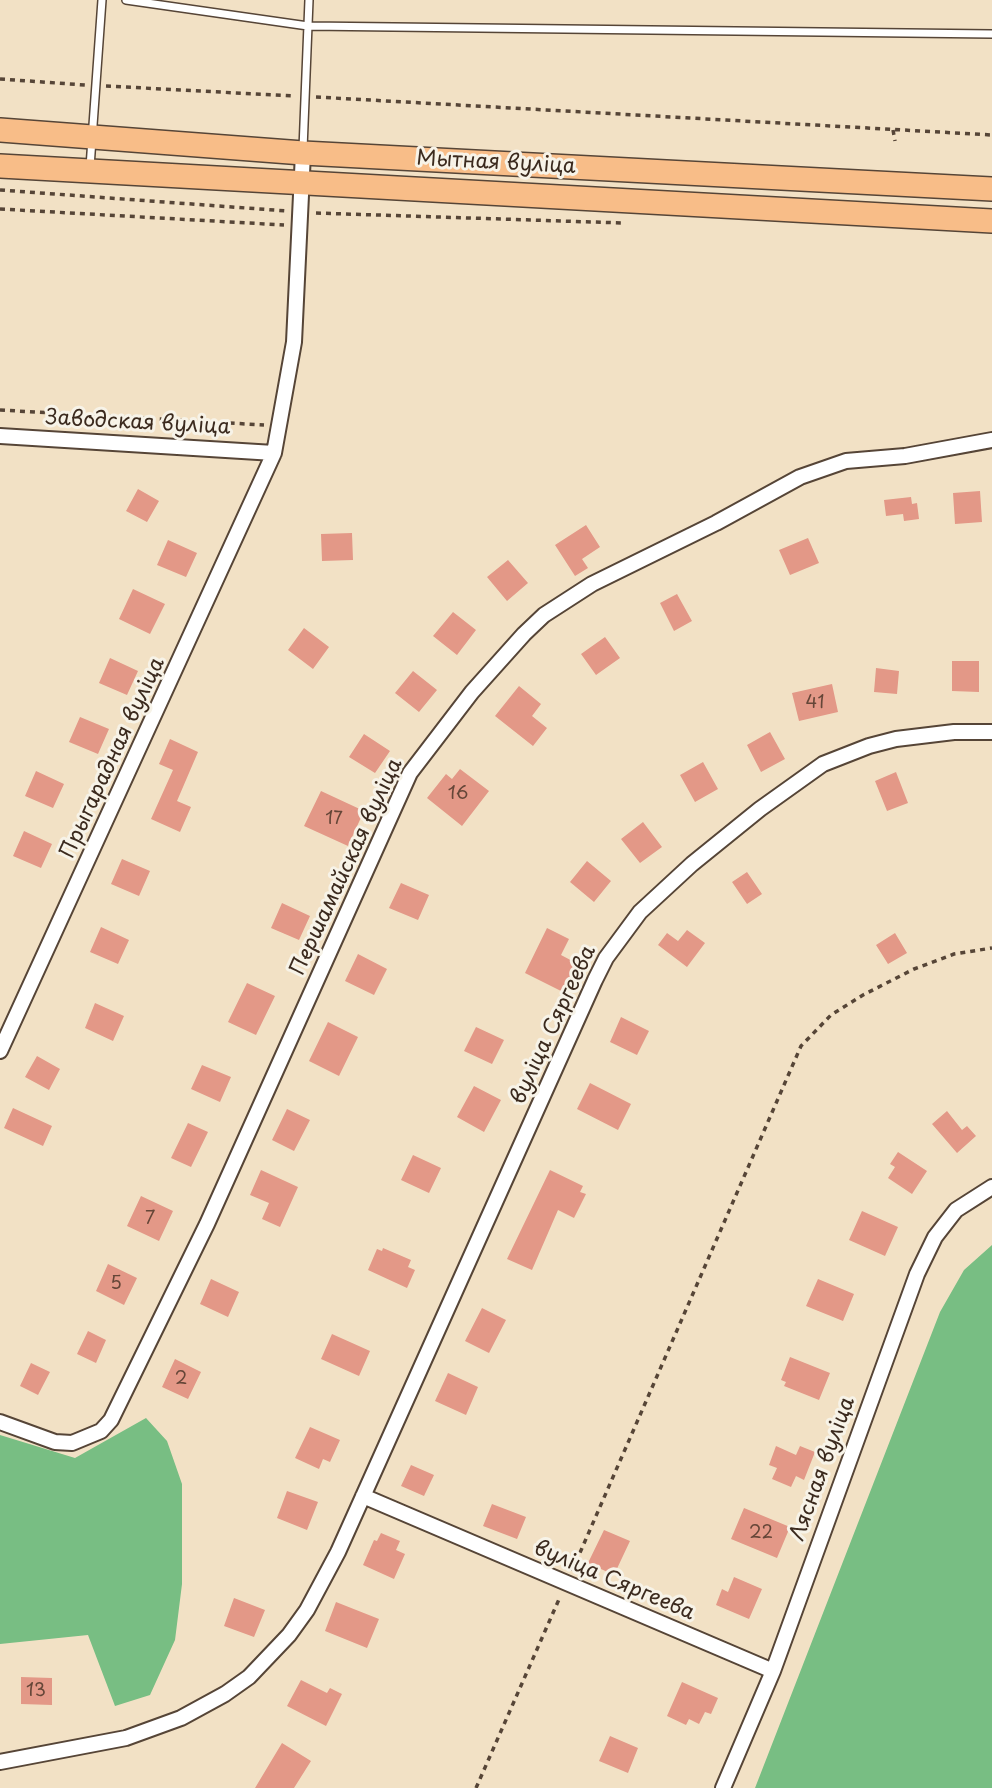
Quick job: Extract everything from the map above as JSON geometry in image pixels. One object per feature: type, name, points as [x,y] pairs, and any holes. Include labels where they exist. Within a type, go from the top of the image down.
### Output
[{"type":"main road","name":"Мытная вуліца","points":[[0,130],[303,153],[992,189]]},
{"type":"main road","name":"Мытная вуліца","points":[[0,166],[992,220]]},
{"type":"street","name":"Прыгарадная вуліца","points":[[0,1051],[263,483],[274,453],[294,342],[303,153]]},
{"type":"street","name":"Заводская вуліца","points":[[0,436],[274,453]]},
{"type":"street","name":"Першамайская вуліца","points":[[0,1422],[55,1442],[72,1443],[101,1432],[111,1420],[207,1224],[410,774],[472,691],[524,634],[544,615],[592,584],[822,468],[846,461],[918,454],[992,440]]},
{"type":"street","name":"вуліца Сяргеева","points":[[0,1762],[67,1752],[154,1728],[205,1706],[249,1677],[289,1636],[307,1610],[363,1496],[595,980],[624,931],[665,887],[761,809],[823,765],[869,746],[896,739],[954,732],[992,732]]},
{"type":"street","name":"Лясная вуліца","points":[[723,1788],[773,1671],[917,1274],[935,1237],[956,1210],[992,1187]]},
{"type":"street","name":"вуліца Сяргеева","points":[[363,1496],[773,1671]]},
{"type":"lane","points":[[89,171],[102,0]]},
{"type":"lane","points":[[126,0],[308,26],[992,34]]},
{"type":"lane","points":[[303,153],[303,96],[309,0]]},
{"type":"path","points":[[0,79],[992,135]]},
{"type":"path","points":[[893,130],[895,141]]},
{"type":"path","points":[[0,190],[300,219]]},
{"type":"path","points":[[0,209],[300,219],[629,223]]},
{"type":"path","points":[[0,411],[280,426]]},
{"type":"path","points":[[476,1788],[801,1046],[831,1015],[863,995],[914,969],[954,954],[992,948]]},
{"type":"green space","points":[[992,1245],[992,1788],[755,1788],[940,1312],[964,1270]]},
{"type":"green space","points":[[146,1418],[167,1441],[182,1484],[182,1584],[175,1640],[150,1695],[115,1706],[88,1635],[0,1644],[0,1435],[75,1458]]},
{"type":"building","points":[[138,489],[159,501],[147,522],[126,511]]},
{"type":"building","points":[[980,491],[982,522],[955,524],[953,493]]},
{"type":"building","points":[[911,497],[912,504],[917,503],[919,519],[904,521],[903,514],[886,516],[884,500]]},
{"type":"building","points":[[586,525],[600,547],[582,559],[588,568],[575,576],[555,545]]},
{"type":"building","points":[[352,533],[353,560],[322,561],[321,534]]},
{"type":"building","points":[[808,538],[819,563],[790,575],[779,550]]},
{"type":"building","points":[[168,540],[197,553],[186,577],[157,565]]},
{"type":"building","points":[[508,560],[528,583],[507,601],[487,577]]},
{"type":"building","points":[[133,589],[165,604],[150,634],[119,619]]},
{"type":"building","points":[[677,594],[692,621],[674,631],[660,603]]},
{"type":"building","points":[[453,612],[476,630],[457,655],[433,636]]},
{"type":"building","points":[[304,628],[329,647],[313,669],[288,650]]},
{"type":"building","points":[[605,637],[620,658],[596,675],[581,654]]},
{"type":"building","points":[[110,658],[138,671],[127,695],[99,683]]},
{"type":"building","points":[[952,661],[979,661],[979,692],[952,691]]},
{"type":"building","points":[[876,668],[899,671],[897,694],[874,692]]},
{"type":"building","points":[[413,671],[437,690],[419,712],[395,693]]},
{"type":"building","points":[[832,684],[838,712],[799,721],[792,693]]},
{"type":"building","points":[[519,686],[541,704],[532,716],[547,728],[533,746],[495,716]]},
{"type":"building","points":[[80,717],[109,729],[98,754],[69,742]]},
{"type":"building","points":[[770,732],[785,759],[761,772],[747,745]]},
{"type":"building","points":[[364,734],[390,751],[375,773],[349,757]]},
{"type":"building","points":[[170,739],[198,752],[177,801],[191,807],[180,832],[151,819],[173,770],[159,764]]},
{"type":"building","points":[[703,762],[718,789],[695,802],[680,775]]},
{"type":"building","points":[[460,769],[489,791],[462,826],[427,798],[446,774],[452,779]]},
{"type":"building","points":[[36,771],[64,784],[53,808],[25,796]]},
{"type":"building","points":[[896,772],[908,803],[887,811],[875,781]]},
{"type":"building","points":[[321,791],[364,811],[348,846],[304,826]]},
{"type":"building","points":[[643,822],[662,847],[640,863],[621,839]]},
{"type":"building","points":[[24,831],[52,844],[41,868],[13,856]]},
{"type":"building","points":[[122,859],[150,871],[139,896],[111,884]]},
{"type":"building","points":[[587,861],[611,881],[594,902],[570,882]]},
{"type":"building","points":[[747,872],[762,894],[747,904],[732,882]]},
{"type":"building","points":[[401,883],[429,895],[418,920],[389,908]]},
{"type":"building","points":[[282,903],[310,916],[299,940],[271,928]]},
{"type":"building","points":[[101,927],[129,940],[118,964],[90,952]]},
{"type":"building","points":[[547,928],[569,939],[561,955],[578,964],[563,992],[525,973]]},
{"type":"building","points":[[687,930],[705,943],[687,967],[658,945],[667,933],[678,941]]},
{"type":"building","points":[[895,933],[907,953],[888,964],[876,945]]},
{"type":"building","points":[[358,954],[387,969],[374,995],[345,981]]},
{"type":"building","points":[[247,983],[275,996],[256,1035],[228,1022]]},
{"type":"building","points":[[95,1003],[124,1016],[113,1041],[85,1028]]},
{"type":"building","points":[[621,1017],[649,1031],[637,1055],[610,1042]]},
{"type":"building","points":[[328,1022],[358,1037],[339,1076],[309,1061]]},
{"type":"building","points":[[476,1027],[504,1040],[492,1064],[464,1051]]},
{"type":"building","points":[[37,1056],[60,1069],[49,1090],[25,1077]]},
{"type":"building","points":[[202,1065],[231,1077],[220,1102],[191,1089]]},
{"type":"building","points":[[590,1083],[631,1104],[618,1130],[577,1109]]},
{"type":"building","points":[[474,1086],[501,1100],[484,1132],[457,1117]]},
{"type":"building","points":[[13,1108],[52,1126],[43,1146],[4,1128]]},
{"type":"building","points":[[287,1109],[310,1120],[294,1151],[272,1140]]},
{"type":"building","points":[[947,1111],[962,1130],[967,1126],[976,1136],[957,1153],[932,1124]]},
{"type":"building","points":[[188,1123],[208,1132],[191,1167],[171,1158]]},
{"type":"building","points":[[898,1152],[927,1171],[912,1194],[888,1178],[895,1167],[890,1164]]},
{"type":"building","points":[[413,1155],[441,1168],[429,1193],[401,1180]]},
{"type":"building","points":[[261,1170],[298,1187],[280,1227],[262,1219],[269,1203],[250,1195]]},
{"type":"building","points":[[550,1170],[583,1186],[580,1192],[586,1194],[574,1218],[558,1210],[532,1270],[507,1259]]},
{"type":"building","points":[[141,1196],[173,1211],[159,1241],[127,1226]]},
{"type":"building","points":[[862,1211],[898,1227],[885,1256],[849,1240]]},
{"type":"building","points":[[383,1248],[411,1260],[408,1267],[415,1270],[407,1288],[368,1270],[377,1249],[382,1251]]},
{"type":"building","points":[[108,1264],[137,1278],[124,1305],[96,1291]]},
{"type":"building","points":[[211,1279],[239,1292],[228,1317],[200,1304]]},
{"type":"building","points":[[818,1279],[854,1294],[843,1321],[806,1306]]},
{"type":"building","points":[[482,1308],[506,1320],[489,1353],[465,1341]]},
{"type":"building","points":[[88,1331],[106,1340],[96,1363],[77,1354]]},
{"type":"building","points":[[332,1334],[370,1351],[359,1376],[321,1359]]},
{"type":"building","points":[[790,1357],[830,1373],[819,1400],[784,1386],[786,1382],[781,1380]]},
{"type":"building","points":[[175,1359],[201,1372],[188,1399],[162,1387]]},
{"type":"building","points":[[31,1363],[50,1372],[38,1395],[20,1386]]},
{"type":"building","points":[[448,1373],[478,1387],[466,1415],[435,1401]]},
{"type":"building","points":[[310,1427],[340,1440],[330,1462],[323,1459],[319,1469],[295,1458]]},
{"type":"building","points":[[776,1446],[796,1455],[800,1446],[815,1452],[804,1480],[796,1476],[791,1487],[772,1479],[777,1468],[769,1465]]},
{"type":"building","points":[[411,1465],[434,1475],[424,1496],[401,1486]]},
{"type":"building","points":[[287,1491],[318,1502],[307,1530],[277,1518]]},
{"type":"building","points":[[492,1504],[526,1517],[517,1539],[483,1526]]},
{"type":"building","points":[[744,1508],[790,1527],[777,1558],[731,1539]]},
{"type":"building","points":[[604,1530],[630,1541],[614,1575],[588,1563]]},
{"type":"building","points":[[381,1533],[400,1541],[396,1550],[405,1554],[394,1579],[363,1565],[374,1540],[377,1541]]},
{"type":"building","points":[[734,1577],[762,1589],[749,1619],[716,1605],[722,1589],[728,1592]]},
{"type":"building","points":[[234,1598],[265,1610],[254,1637],[224,1626]]},
{"type":"building","points":[[336,1602],[379,1619],[367,1648],[325,1631]]},
{"type":"building","points":[[21,1677],[52,1678],[52,1705],[21,1704]]},
{"type":"building","points":[[301,1680],[327,1693],[330,1688],[342,1694],[326,1726],[287,1706]]},
{"type":"building","points":[[682,1682],[718,1698],[711,1714],[705,1712],[699,1724],[689,1719],[686,1725],[667,1716]]},
{"type":"building","points":[[610,1736],[638,1748],[628,1773],[599,1761]]},
{"type":"building","points":[[282,1743],[311,1761],[294,1788],[255,1788]]}]
